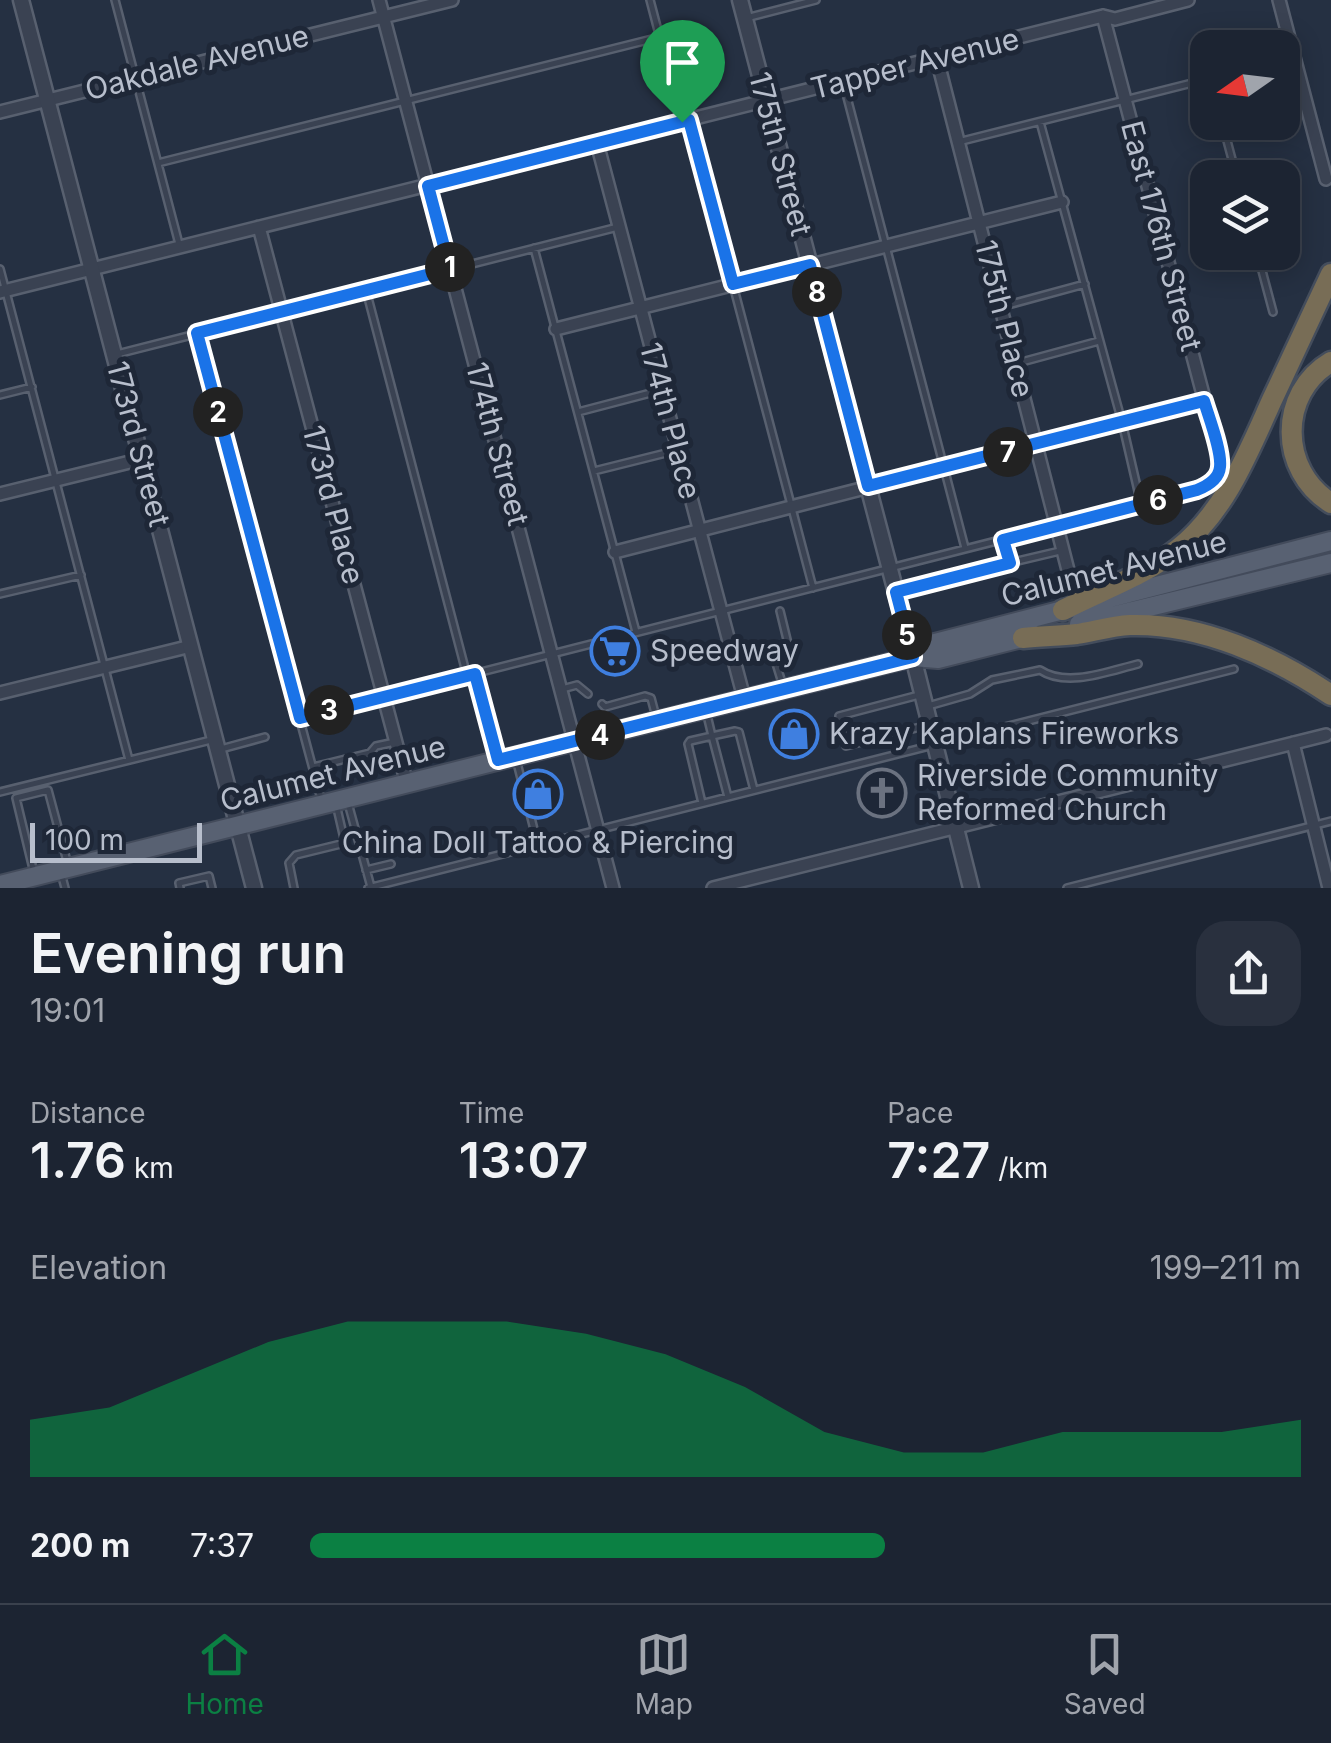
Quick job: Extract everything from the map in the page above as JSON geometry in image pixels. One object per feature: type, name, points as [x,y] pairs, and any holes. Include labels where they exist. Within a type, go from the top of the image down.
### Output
[{"type":"highway","points":[[1062,610],[1156,564],[1182,546],[1212,514],[1238,472],[1331,274]]},
{"type":"highway","points":[[1331,362],[1303,388],[1292,414],[1290,433],[1300,470],[1331,503]]},
{"type":"highway","points":[[1023,638],[1076,634],[1111,626],[1198,633],[1306,678],[1331,696]]},
{"type":"highway","points":[[1278,665],[1300,687],[1331,708]]},
{"type":"main road","name":"Calumet Avenue","points":[[2,886],[34,877],[65,876],[238,826],[913,657],[935,643],[1331,541]]},
{"type":"main road","name":"Calumet Avenue","points":[[913,657],[938,660],[1331,563]]},
{"type":"street","name":"173rd Street","points":[[21,0],[254,888]]},
{"type":"street","name":"174th Street","points":[[379,0],[612,888]]},
{"type":"street","name":"Oakdale Avenue","points":[[0,112],[452,0]]},
{"type":"street","name":"175th Street","points":[[740,0],[971,888]]},
{"type":"street","name":"Tapper Avenue","points":[[3,291],[1103,16],[1115,19],[1188,0]]},
{"type":"street","points":[[1279,0],[1284,30]]},
{"type":"street","name":"East 176th Street","points":[[1103,16],[1219,455]]},
{"type":"street","name":"175th Place","points":[[937,59],[1070,578]]},
{"type":"street","points":[[1300,97],[1326,179]]},
{"type":"street","name":"174th Place","points":[[597,143],[744,698]]},
{"type":"street","points":[[556,329],[1062,202]]},
{"type":"street","name":"173rd Place","points":[[259,228],[407,784]]},
{"type":"street","points":[[616,552],[1204,401]]},
{"type":"street","points":[[0,494],[142,459]]},
{"type":"street","points":[[0,693],[191,646]]},
{"type":"street","points":[[713,888],[1326,735]]},
{"type":"street","points":[[1293,743],[1329,888]]},
{"type":"lane","points":[[115,0],[180,247]]},
{"type":"lane","points":[[650,0],[733,284],[813,588]]},
{"type":"lane","points":[[744,18],[816,0]]},
{"type":"lane","points":[[158,163],[660,36]]},
{"type":"lane","points":[[843,82],[965,549]]},
{"type":"lane","points":[[958,142],[1190,84]]},
{"type":"lane","points":[[1040,122],[1142,504]]},
{"type":"lane","points":[[114,354],[618,227]]},
{"type":"lane","points":[[534,248],[637,633]]},
{"type":"lane","points":[[0,269],[129,760]]},
{"type":"lane","points":[[1262,270],[1273,312]]},
{"type":"lane","points":[[1001,307],[1084,284]]},
{"type":"lane","points":[[366,290],[467,676]]},
{"type":"lane","points":[[197,333],[313,767],[335,802],[366,870],[369,888],[1234,669]]},
{"type":"lane","points":[[1015,363],[1100,341]]},
{"type":"lane","points":[[0,395],[32,387]]},
{"type":"lane","points":[[578,412],[662,390]]},
{"type":"lane","points":[[594,471],[678,450]]},
{"type":"lane","points":[[300,718],[1206,486],[1218,474],[1219,455]]},
{"type":"lane","points":[[1003,540],[1010,563]]},
{"type":"lane","points":[[896,592],[1063,550]]},
{"type":"lane","points":[[0,594],[82,574]]},
{"type":"lane","points":[[780,611],[791,656],[775,660],[784,689]]},
{"type":"lane","points":[[930,724],[846,746],[839,716],[970,694],[992,680],[1040,670],[1050,678],[1077,678],[1138,664]]},
{"type":"lane","points":[[475,674],[538,846]]},
{"type":"lane","points":[[562,689],[577,685],[588,694]]},
{"type":"lane","points":[[602,704],[645,696],[651,698],[657,720]]},
{"type":"lane","points":[[705,708],[728,795]]},
{"type":"lane","points":[[702,804],[690,741],[739,732],[754,790]]},
{"type":"lane","points":[[0,792],[129,760],[266,737]]},
{"type":"lane","points":[[313,767],[370,753],[376,746],[396,742]]},
{"type":"lane","points":[[34,877],[16,798],[48,790],[65,876]]},
{"type":"lane","points":[[294,888],[289,864],[296,855],[345,843],[335,802]]},
{"type":"lane","points":[[1067,888],[1331,822]]},
{"type":"lane","points":[[366,870],[391,864]]},
{"type":"lane","points":[[180,888],[179,883],[209,876],[212,888]]},
{"type":"place","name":"Speedway","points":[[615,651]]},
{"type":"place","name":"Krazy Kaplans Fireworks","points":[[794,734]]},
{"type":"place","name":"Riverside Community Reformed Church","points":[[882,793]]},
{"type":"place","name":"China Doll Tattoo & Piercing","points":[[538,794]]},
{"type":"route","points":[[689,120],[733,284],[810,265],[868,486],[1204,401],[1219,455],[1218,474],[1197,490],[1003,540],[1010,563],[896,592],[913,657],[498,760],[475,674],[300,718],[197,333],[450,269],[428,186],[682,122],[689,120]]}]
